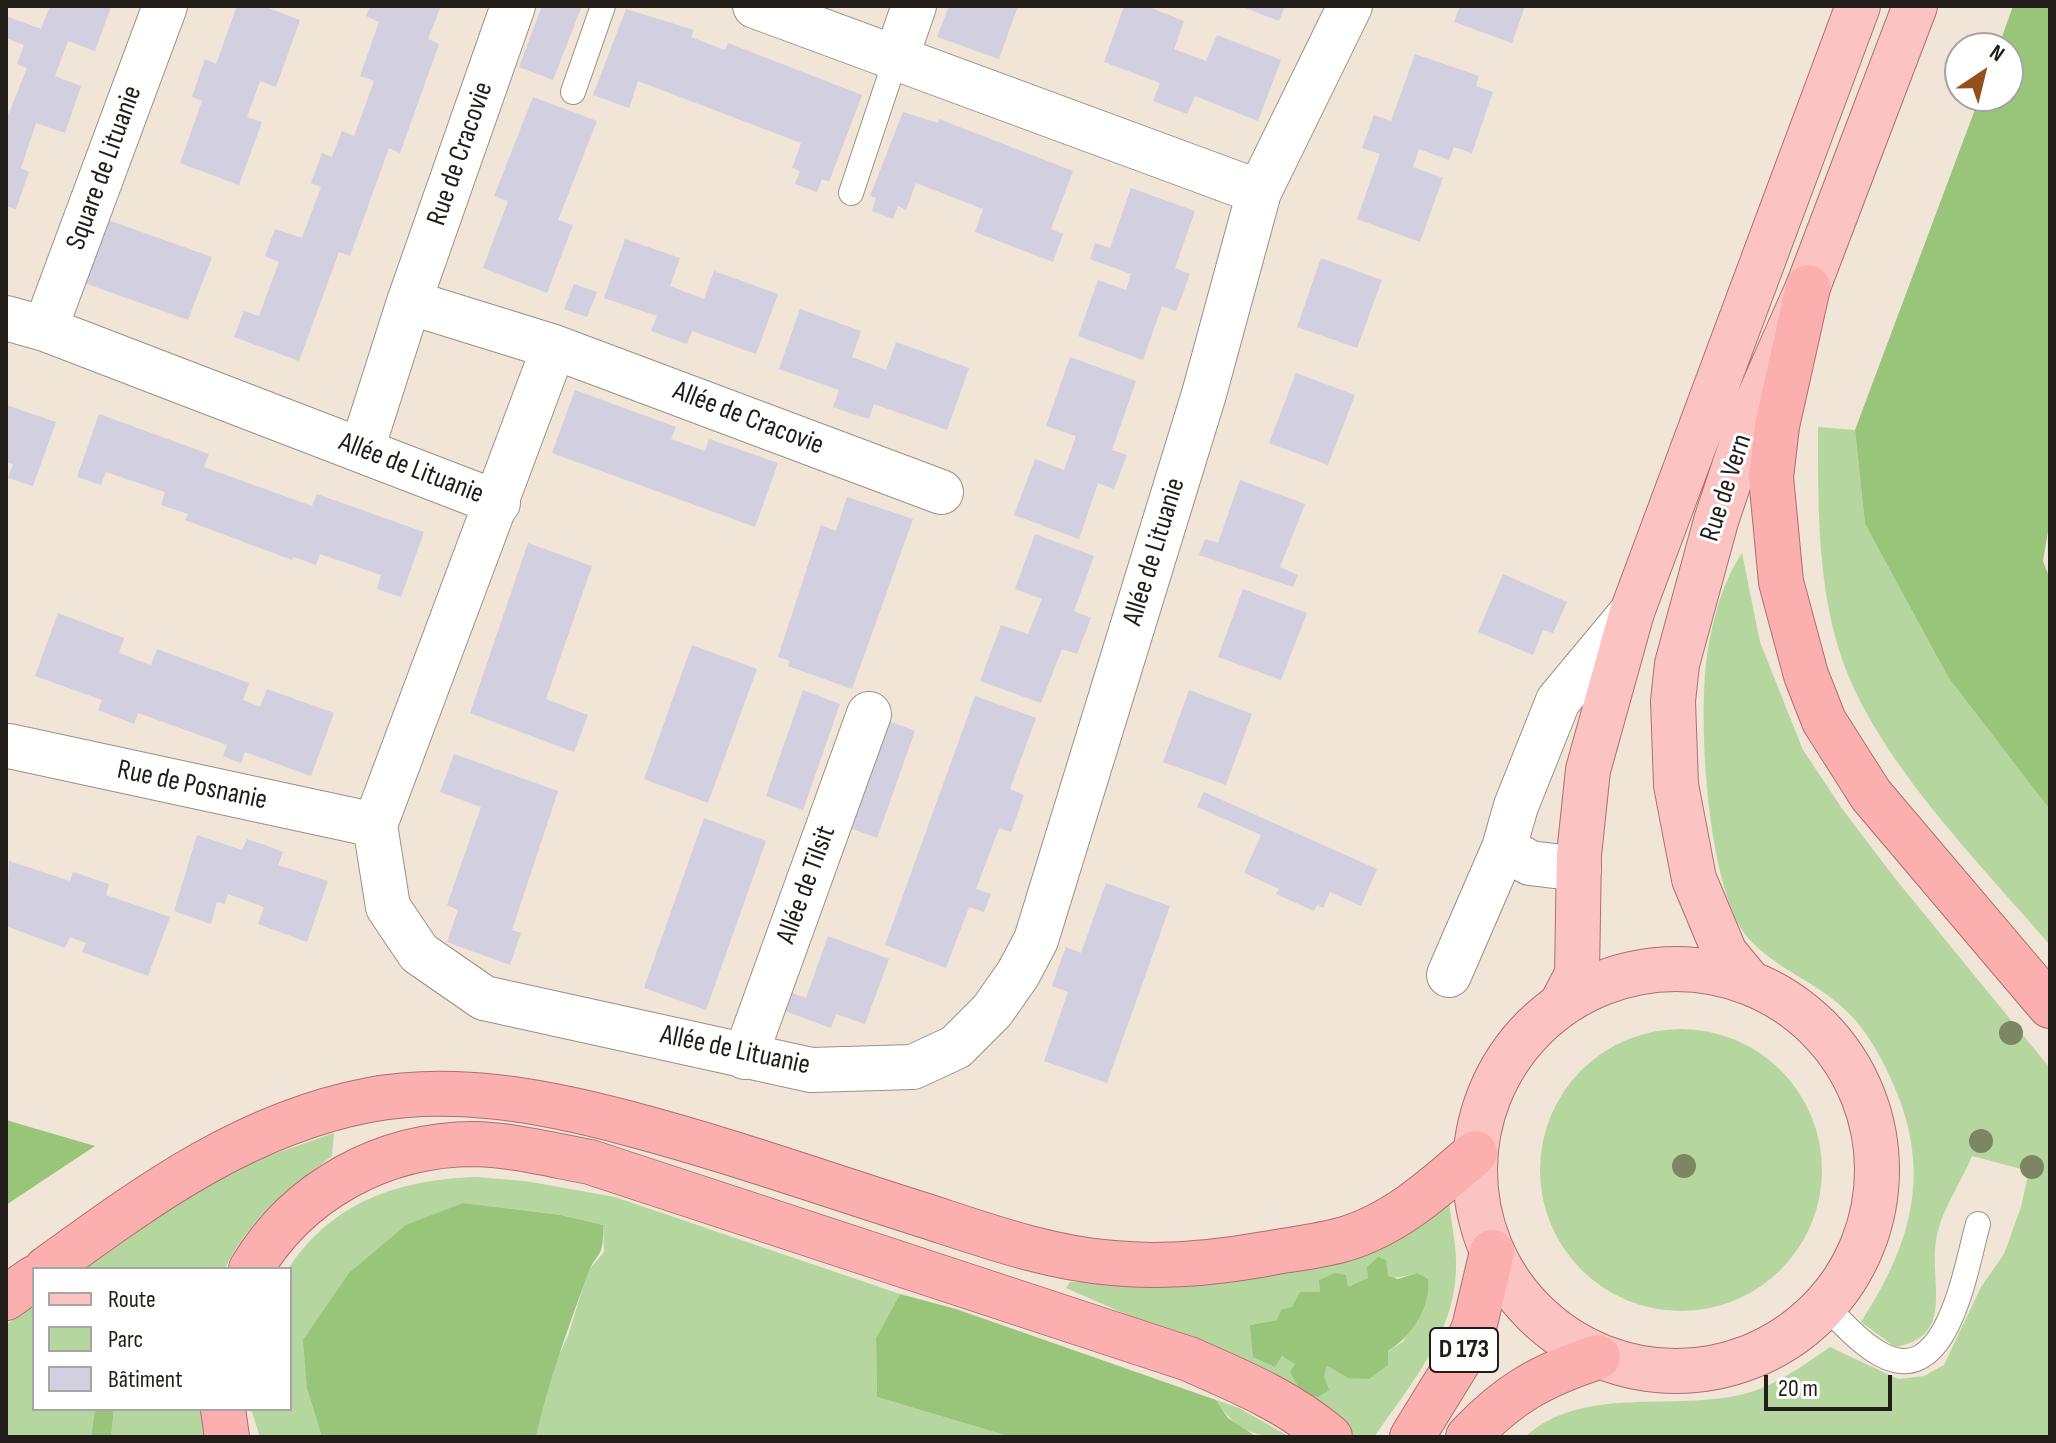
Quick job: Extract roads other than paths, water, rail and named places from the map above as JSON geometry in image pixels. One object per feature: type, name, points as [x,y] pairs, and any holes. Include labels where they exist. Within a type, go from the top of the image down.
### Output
[{"type":"highway","points":[[1808,287],[1777,426],[1771,477],[1781,582],[1806,675],[1824,721],[1871,795],[2050,1006]]},
{"type":"highway","points":[[49,1267],[151,1194],[224,1149],[294,1119],[372,1100],[457,1095],[556,1104],[675,1136],[1002,1241],[1112,1263],[1212,1263],[1342,1240],[1385,1222],[1421,1199],[1475,1153]]},
{"type":"highway","points":[[252,1267],[285,1221],[333,1184],[380,1159],[435,1146],[477,1144],[524,1150],[590,1162],[1189,1359],[1249,1385],[1305,1415],[1330,1437]]},
{"type":"highway","name":"D 173","points":[[1412,1437],[1457,1364],[1474,1328],[1492,1252]]},
{"type":"highway","points":[[6,1298],[32,1279]]},
{"type":"highway","name":"D 173","points":[[1468,1437],[1498,1405],[1537,1379],[1598,1357]]},
{"type":"highway","points":[[223,1411],[227,1437]]},
{"type":"main road","name":"Rue de Vern","points":[[1562,1003],[1577,974],[1579,869],[1588,770],[1632,612],[1858,6]]},
{"type":"main road","name":"Rue de Vern","points":[[1749,982],[1725,953],[1694,879],[1676,785],[1673,701],[1685,628],[1751,416],[1808,287],[1915,6]]},
{"type":"main road","points":[[1653,969],[1702,970],[1749,982],[1792,1005],[1829,1038],[1856,1078],[1873,1124],[1878,1173],[1872,1221],[1854,1267],[1826,1307],[1788,1339],[1744,1361],[1696,1372],[1646,1370],[1598,1357],[1554,1331],[1518,1295],[1492,1252],[1477,1204],[1475,1153],[1483,1109],[1501,1068],[1528,1032],[1562,1003],[1606,981],[1653,969]]},
{"type":"street","name":"Square de Lituanie","points":[[26,323],[165,6]]},
{"type":"street","name":"Rue de Cracovie","points":[[362,449],[409,302],[513,6]]},
{"type":"street","points":[[755,6],[1259,192]]},
{"type":"street","points":[[896,58],[914,6]]},
{"type":"street","name":"Allée de Lituanie","points":[[26,323],[498,503],[375,825],[388,907],[419,953],[484,998],[811,1070],[913,1067],[956,1047],[992,1011],[1018,974],[1041,925],[1204,394],[1259,192],[1350,6]]},
{"type":"street","name":"Allée de Cracovie","points":[[409,302],[554,347],[941,492]]},
{"type":"street","points":[[498,503],[554,347]]},
{"type":"street","name":"Rue de Vern","points":[[1449,975],[1504,848],[1516,806],[1558,701],[1632,612]]},
{"type":"street","name":"Allée de Tilsit","points":[[745,1057],[869,714]]},
{"type":"street","name":"Rue de Posnanie","points":[[9,746],[375,825]]},
{"type":"street","points":[[1504,848],[1530,863],[1579,869]]},
{"type":"lane","points":[[573,92],[603,6]]},
{"type":"lane","points":[[851,193],[896,58]]},
{"type":"lane","points":[[1826,1307],[1881,1355],[1902,1362],[1921,1359],[1938,1342],[1950,1318],[1978,1224]]}]
